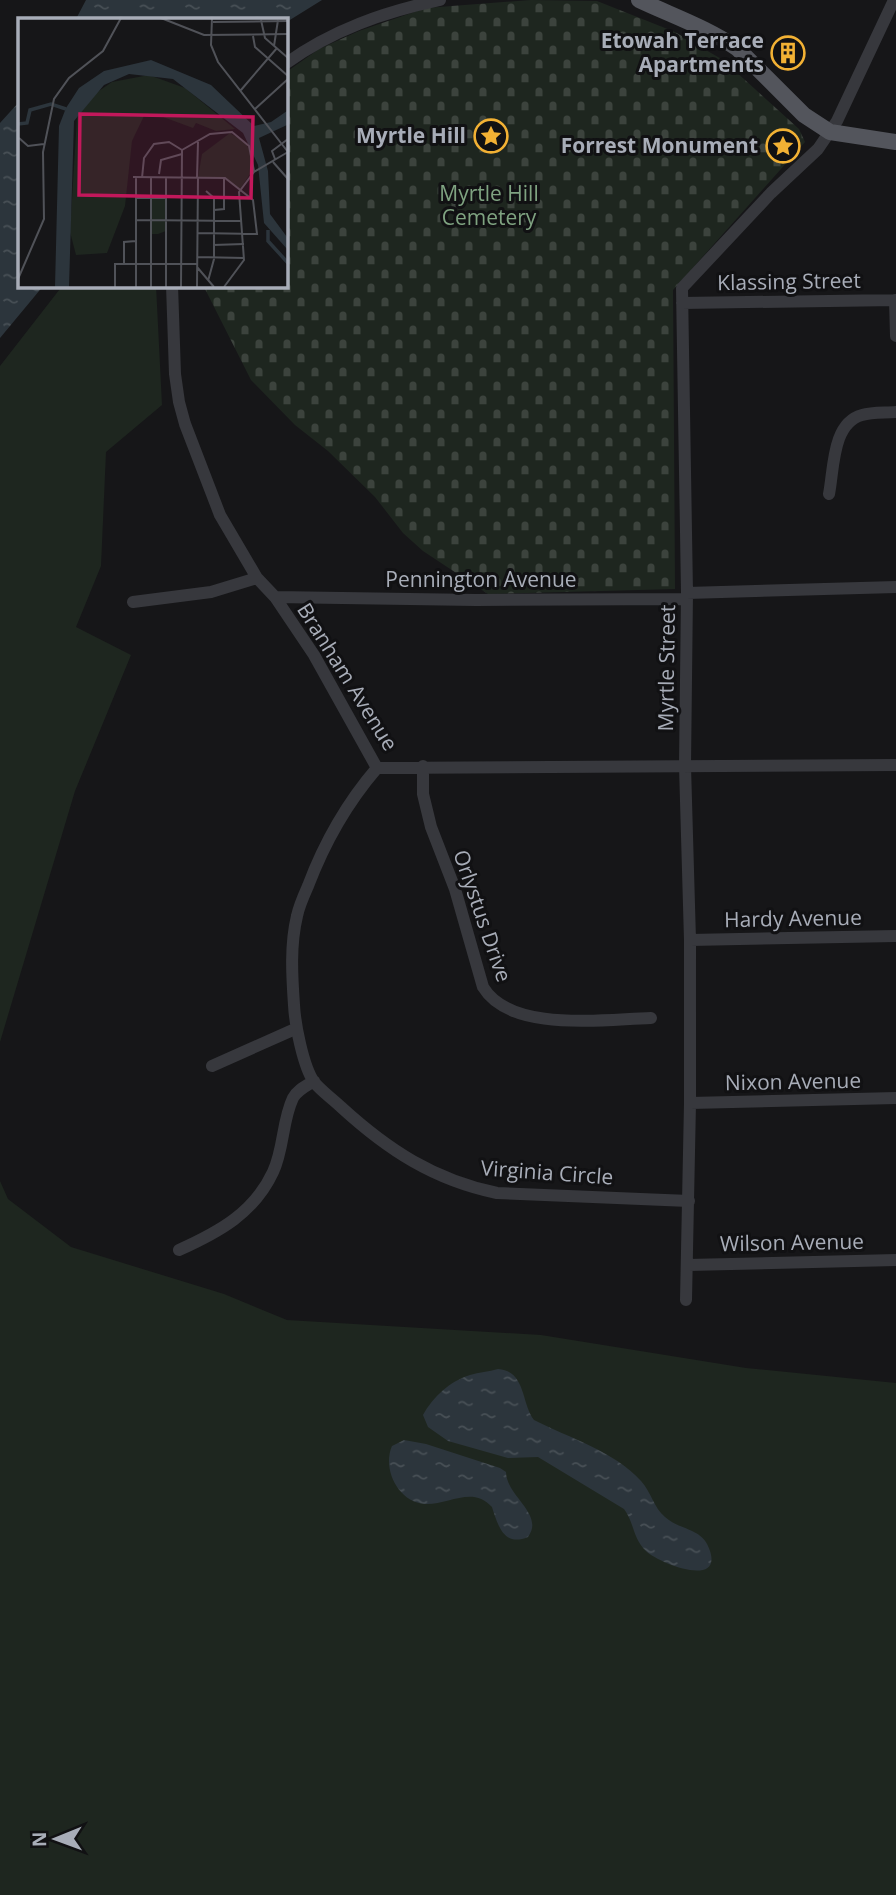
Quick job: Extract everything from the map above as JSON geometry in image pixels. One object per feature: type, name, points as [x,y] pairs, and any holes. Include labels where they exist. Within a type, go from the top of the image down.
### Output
[{"type":"main road","points":[[639,0],[704,28],[738,49],[804,115],[830,132],[896,142]]},
{"type":"street","points":[[287,63],[322,40],[349,27],[440,0]]},
{"type":"street","name":"Myrtle Street","points":[[686,1300],[690,940],[685,766],[687,596],[682,288],[771,193],[818,149],[830,132],[894,0]]},
{"type":"street","name":"Branham Avenue","points":[[172,287],[175,374],[184,424],[220,514],[257,578],[275,597],[314,654],[377,768],[896,765]]},
{"type":"street","points":[[896,300],[896,336]]},
{"type":"street","name":"Klassing Street","points":[[682,303],[896,300]]},
{"type":"street","points":[[829,495],[839,436],[849,422],[862,415],[890,412]]},
{"type":"street","points":[[133,602],[211,592],[257,578]]},
{"type":"street","name":"Pennington Avenue","points":[[275,597],[502,600],[687,596],[896,587]]},
{"type":"street","name":"Orlystus Drive","points":[[423,766],[423,794],[431,827],[455,889],[483,987],[491,1000],[505,1009],[540,1020],[650,1018]]},
{"type":"street","name":"Virginia Circle","points":[[377,768],[353,796],[330,835],[316,863],[297,915],[291,964],[295,1029],[314,1081],[354,1118],[413,1163],[473,1188],[497,1193],[689,1201]]},
{"type":"street","name":"Hardy Avenue","points":[[690,940],[896,936]]},
{"type":"street","points":[[212,1066],[295,1029]]},
{"type":"street","points":[[179,1250],[226,1227],[256,1200],[273,1172],[293,1096],[314,1081]]},
{"type":"street","name":"Nixon Avenue","points":[[690,1103],[896,1098]]},
{"type":"street","name":"Wilson Avenue","points":[[688,1265],[896,1261]]},
{"type":"green space","name":"Myrtle Hill Cemetery","points":[[531,0],[597,1],[675,32],[723,60],[799,129],[805,142],[673,290],[675,589],[488,594],[423,551],[403,533],[375,497],[328,451],[295,425],[251,380],[204,287],[287,287],[287,72],[319,49],[359,31],[426,8]]},
{"type":"green space","points":[[61,287],[156,287],[162,405],[106,452],[101,566],[76,627],[131,655],[75,791],[0,1042],[0,366]]},
{"type":"green space","points":[[0,1181],[8,1199],[71,1247],[224,1294],[287,1320],[541,1335],[746,1368],[896,1383],[896,1895],[0,1895]]},
{"type":"water","points":[[86,0],[322,0],[287,22],[287,18],[77,18]]},
{"type":"water","points":[[18,103],[18,287],[42,287],[0,338],[0,123]]},
{"type":"water","points":[[498,1369],[514,1375],[534,1420],[618,1461],[641,1481],[665,1517],[697,1533],[707,1543],[710,1551],[711,1562],[707,1568],[687,1569],[653,1556],[638,1541],[624,1509],[538,1457],[508,1458],[448,1441],[428,1427],[423,1415],[443,1390],[473,1374]]},
{"type":"water","points":[[404,1440],[426,1444],[506,1472],[512,1489],[532,1521],[528,1537],[508,1537],[503,1533],[492,1507],[477,1497],[425,1504],[407,1497],[395,1483],[389,1464],[392,1446]]},
{"type":"place","name":"Etowah Terrace Apartments","points":[[788,53]]},
{"type":"place","name":"Myrtle Hill","points":[[491,136]]},
{"type":"place","name":"Forrest Monument","points":[[783,146]]}]
